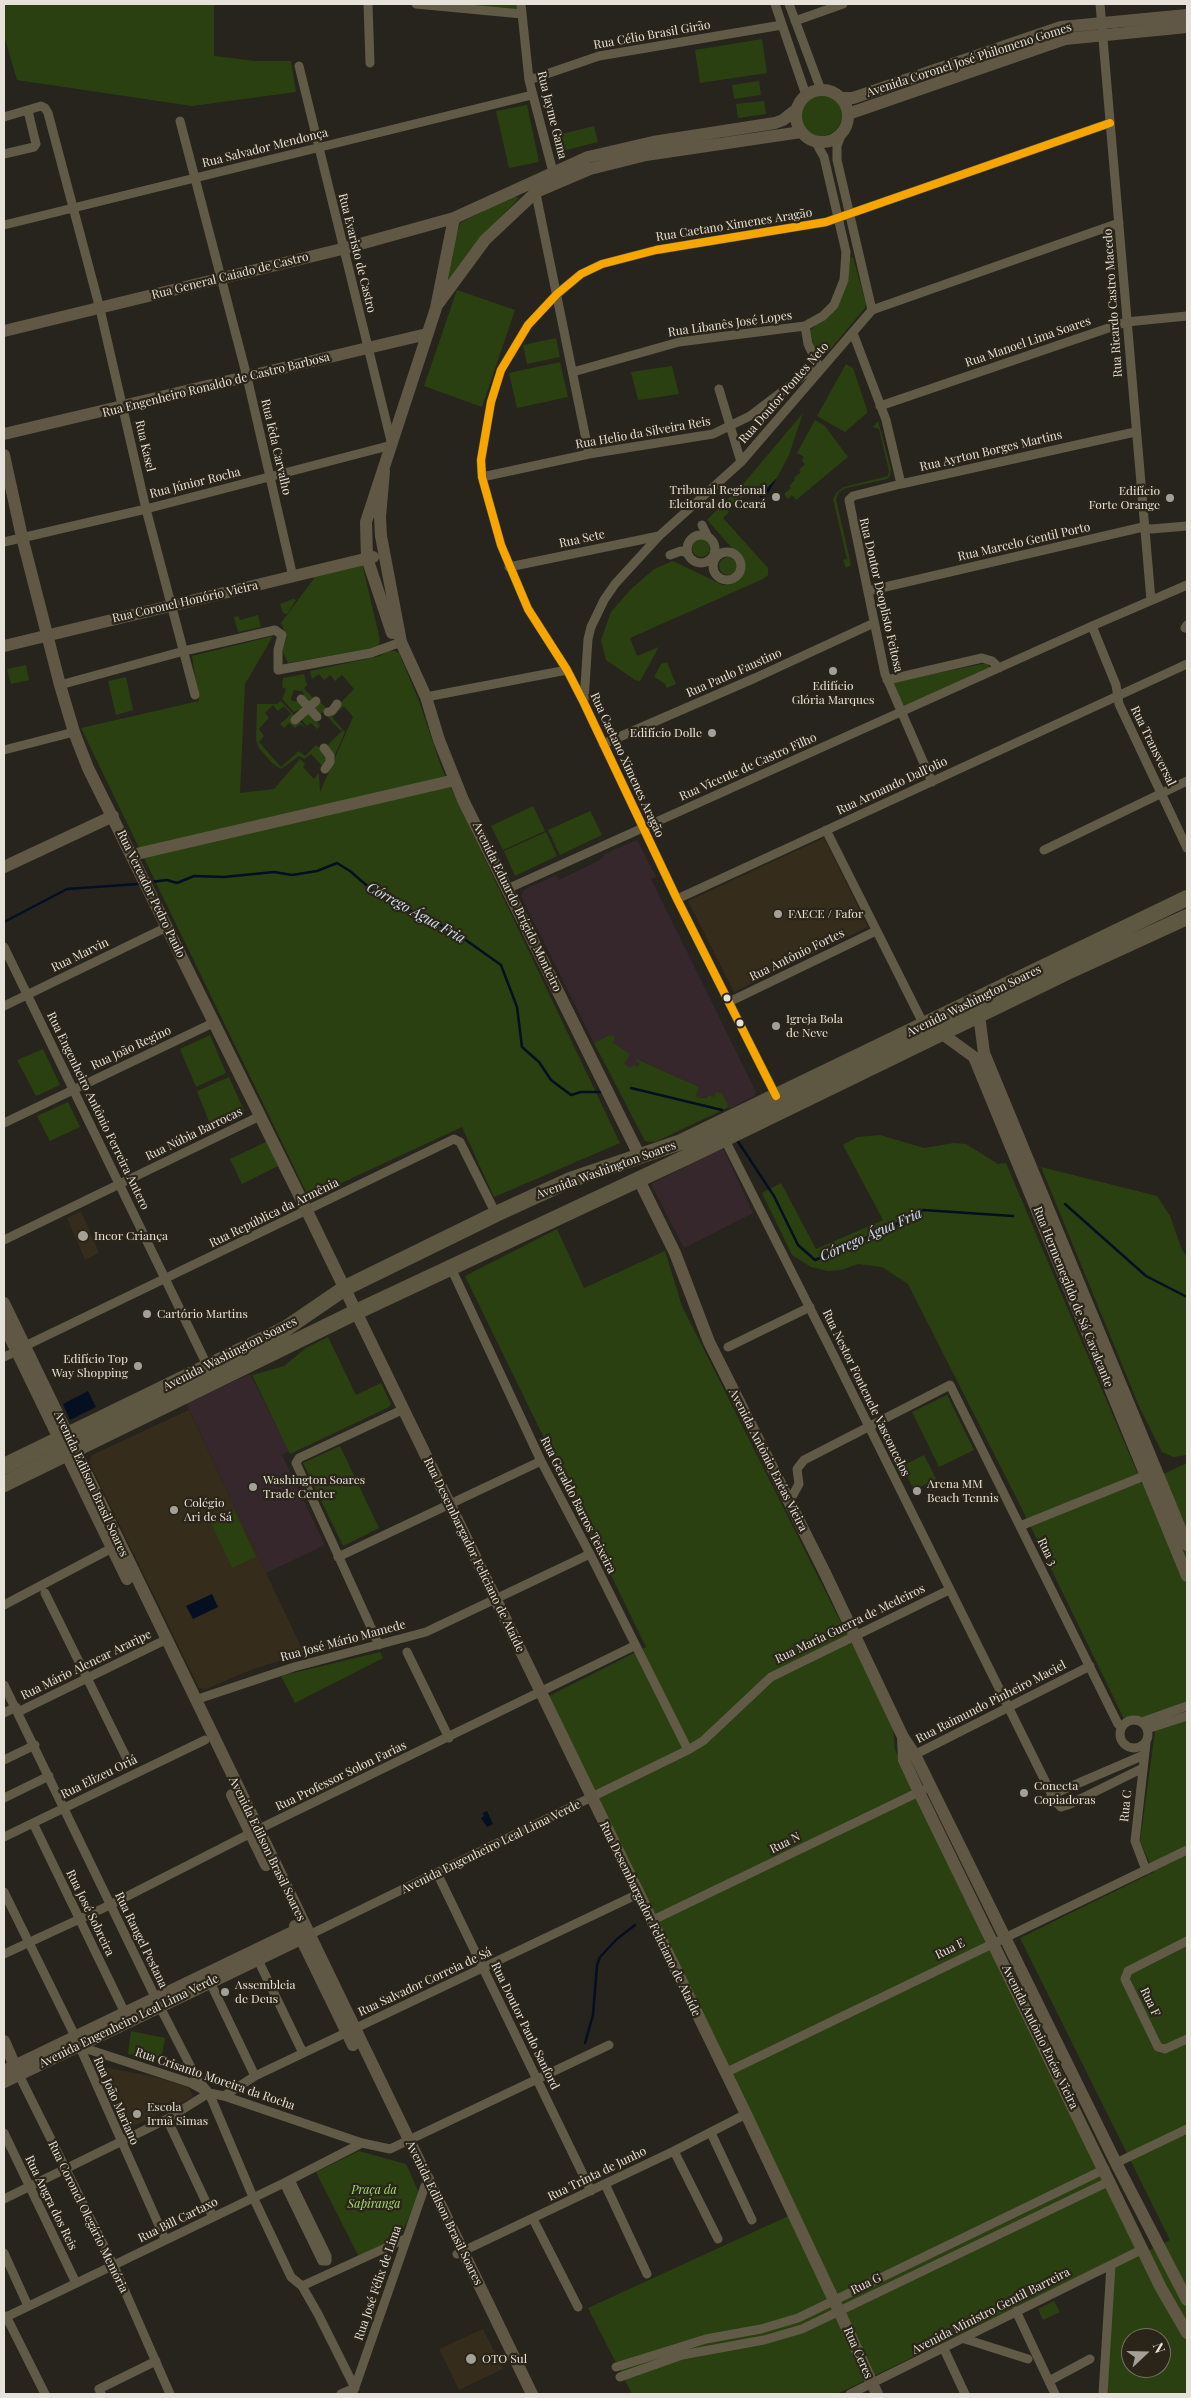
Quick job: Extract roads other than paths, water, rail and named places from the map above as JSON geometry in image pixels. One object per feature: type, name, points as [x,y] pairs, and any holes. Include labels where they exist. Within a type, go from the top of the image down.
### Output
[{"type":"highway","name":"Avenida Washington Soares","points":[[4,1466],[67,1444],[639,1180],[776,1096],[1187,898]]},
{"type":"highway","name":"Avenida Washington Soares","points":[[4,1484],[67,1444],[208,1367],[285,1329],[345,1288],[496,1214],[570,1180],[725,1126],[941,1033],[1187,917]]},
{"type":"street","points":[[368,4],[370,63]]},
{"type":"street","points":[[416,4],[522,14]]},
{"type":"street","name":"Rua Jayme Gama","points":[[521,4],[529,80],[553,172]]},
{"type":"street","points":[[775,4],[806,95]]},
{"type":"street","points":[[788,4],[821,90]]},
{"type":"street","points":[[795,21],[843,4]]},
{"type":"street","name":"Rua Ricardo Castro Macedo","points":[[1100,4],[1143,527],[1151,600]]},
{"type":"street","name":"Avenida Coronel José Philomeno Gomes","points":[[848,114],[950,72],[1040,41],[1071,38],[1102,28],[1187,15]]},
{"type":"street","name":"Rua Célio Brasil Girão","points":[[529,80],[599,56],[782,25]]},
{"type":"street","name":"Avenida Coronel José Philomeno Gomes","points":[[1102,28],[1187,27]]},
{"type":"street","points":[[793,54],[806,50]]},
{"type":"street","name":"Rua Evaristo de Castro","points":[[298,66],[392,445]]},
{"type":"street","name":"Avenida Coronel José Philomeno Gomes","points":[[841,98],[854,98],[950,72]]},
{"type":"street","points":[[436,308],[485,240],[535,187],[553,172],[588,157],[646,155],[727,137],[775,123],[783,120],[796,109],[806,95],[821,90],[832,92],[841,98],[848,114],[847,124],[838,146],[837,160],[872,310],[1119,223]]},
{"type":"street","name":"Rua Salvador Mendonça","points":[[4,225],[73,210],[532,95]]},
{"type":"street","name":"Rua Kasel","points":[[28,111],[42,106],[49,116],[100,309],[146,509],[195,695]]},
{"type":"street","points":[[796,109],[796,121],[801,132],[815,141],[824,157],[846,252],[844,280],[834,305],[823,316],[805,326],[808,344],[820,369]]},
{"type":"street","points":[[4,117],[28,111],[36,144],[34,147],[4,154]]},
{"type":"street","name":"Rua Iêda Carvalho","points":[[180,120],[246,377],[293,576]]},
{"type":"street","name":"Rua Caetano Ximenes Aragão","points":[[776,1096],[643,829],[584,702],[567,670],[528,609],[509,567],[482,477],[482,444],[490,402],[501,370],[528,325],[557,294],[581,274],[602,264],[656,250],[839,218],[1110,123]]},
{"type":"street","points":[[727,137],[801,132]]},
{"type":"street","points":[[815,141],[830,141],[842,133]]},
{"type":"street","points":[[454,218],[535,187],[590,169],[619,155]]},
{"type":"street","points":[[535,187],[589,454]]},
{"type":"street","name":"Rua General Caiado de Castro","points":[[4,331],[100,309],[454,218]]},
{"type":"street","name":"Avenida Eduardo Brígido Monteiro","points":[[454,218],[436,308],[384,472],[366,522],[367,558],[382,607],[426,697],[439,740],[455,780],[640,1157]]},
{"type":"street","points":[[846,252],[857,249]]},
{"type":"street","name":"Rua Doutor Pontes Neto","points":[[584,702],[588,639],[597,613],[615,584],[659,536],[741,462],[872,310]]},
{"type":"street","name":"Rua Manoel Lima Soares","points":[[880,406],[1126,322],[1187,316]]},
{"type":"street","name":"Rua Libanês José Lopes","points":[[573,372],[679,342],[805,326]]},
{"type":"street","points":[[853,333],[886,420],[901,484]]},
{"type":"street","name":"Rua Engenheiro Ronaldo de Castro Barbosa","points":[[4,434],[427,334]]},
{"type":"street","name":"Rua Helio da Silveira Reis","points":[[482,477],[589,454],[696,438],[731,427],[775,399],[809,371],[820,369]]},
{"type":"street","points":[[719,389],[741,462]]},
{"type":"street","name":"Rua Ayrton Borges Martins","points":[[853,496],[1135,432]]},
{"type":"street","name":"Rua Júnior Rocha","points":[[4,542],[146,509],[392,445]]},
{"type":"street","name":"Rua Vereador Pedro Paulo","points":[[4,455],[22,537],[60,685],[74,732],[88,768],[215,1022],[356,1312]]},
{"type":"street","name":"Avenida Eduardo Brígido Monteiro","points":[[384,472],[380,517],[384,555],[401,646]]},
{"type":"street","name":"Rua Doutor Deoplisto Feitosa","points":[[853,496],[849,500],[848,505],[888,680],[932,782]]},
{"type":"street","points":[[696,563],[705,563],[712,557],[715,548],[702,525]]},
{"type":"street","name":"Rua Marcelo Gentil Porto","points":[[868,591],[1143,527],[1151,529],[1187,526]]},
{"type":"street","points":[[670,555],[681,550],[687,553],[696,563],[727,581],[739,574],[740,561],[709,538],[698,535],[690,539],[687,553]]},
{"type":"street","name":"Rua Sete","points":[[509,567],[659,536]]},
{"type":"street","points":[[715,574],[712,565],[716,556],[729,552]]},
{"type":"street","name":"Rua Coronel Honório Vieira","points":[[4,646],[384,555]]},
{"type":"street","name":"Rua Vicente de Castro Filho","points":[[507,889],[1187,585]]},
{"type":"street","name":"Rua Paulo Faustino","points":[[603,744],[755,678],[874,623]]},
{"type":"street","name":"Rua Transversal","points":[[1092,626],[1116,686],[1119,704],[1187,848]]},
{"type":"street","points":[[60,685],[184,651],[275,630],[282,635],[278,650],[278,670],[401,646]]},
{"type":"street","points":[[888,680],[982,658],[992,661],[998,668]]},
{"type":"street","name":"Rua Armando Dall'olio","points":[[677,898],[1187,664]]},
{"type":"street","points":[[426,697],[567,670]]},
{"type":"street","points":[[301,699],[317,717]]},
{"type":"street","points":[[295,720],[316,701]]},
{"type":"street","points":[[4,750],[74,732]]},
{"type":"street","points":[[324,748],[330,756],[330,762],[325,769]]},
{"type":"street","points":[[132,855],[455,780]]},
{"type":"street","points":[[1044,850],[1187,781]]},
{"type":"street","points":[[4,867],[113,816]]},
{"type":"street","points":[[826,830],[924,1025]]},
{"type":"street","name":"Rua Marvin","points":[[4,1006],[168,927]]},
{"type":"street","name":"Rua Antônio Fortes","points":[[729,1002],[876,931]]},
{"type":"street","name":"Rua Engenheiro Antônio Ferreira Antero","points":[[4,947],[208,1367]]},
{"type":"street","name":"Rua Hermenegildo de Sá Cavalcante","points":[[979,1015],[979,1055],[1152,1473],[1187,1545]]},
{"type":"street","name":"Rua João Regino","points":[[4,1123],[215,1022]]},
{"type":"street","points":[[941,1033],[979,1055]]},
{"type":"street","name":"Rua Núbia Barrocas","points":[[4,1240],[260,1116]]},
{"type":"street","name":"Rua Nestor Fontenele Vasconcelos","points":[[725,1126],[810,1307],[1051,1795]]},
{"type":"street","name":"Rua República da Armênia","points":[[4,1357],[454,1139],[460,1142],[496,1214]]},
{"type":"street","name":"Avenida Antônio Enéas Vieira","points":[[639,1180],[675,1254],[709,1342],[903,1737],[909,1757],[924,1790],[999,1940],[1110,2171],[1161,2288],[1187,2333]]},
{"type":"street","name":"Rua Geraldo Barros Teixeira","points":[[451,1268],[541,1461],[590,1554],[634,1646],[688,1750]]},
{"type":"street","name":"Avenida Edilson Brasil Soares","points":[[4,1303],[21,1349],[161,1642],[205,1740],[255,1831]]},
{"type":"street","points":[[728,1347],[810,1307]]},
{"type":"street","name":"Rua Desembargador Feliciano de Ataíde","points":[[356,1312],[539,1692],[746,2114],[837,2306]]},
{"type":"street","name":"Avenida Edilson Brasil Soares","points":[[4,1325],[21,1349]]},
{"type":"street","name":"Rua 3","points":[[869,1425],[950,1385],[1118,1724],[1122,1727]]},
{"type":"street","points":[[379,1645],[296,1467],[296,1461],[404,1409]]},
{"type":"street","points":[[789,1502],[800,1482],[796,1469],[804,1460],[869,1425]]},
{"type":"street","name":"Avenida Edilson Brasil Soares","points":[[67,1444],[112,1548],[161,1642],[194,1700],[302,1934],[460,2253],[523,2394]]},
{"type":"street","points":[[338,1557],[541,1461]]},
{"type":"street","points":[[1020,1526],[1152,1473]]},
{"type":"street","name":"Rua Hermenegildo de Sá Cavalcante","points":[[1152,1473],[1187,1576]]},
{"type":"street","points":[[4,1605],[112,1548]]},
{"type":"street","name":"Rua José Mário Mamede","points":[[194,1700],[269,1674],[426,1632],[590,1554]]},
{"type":"street","name":"Rua Maria Guerra de Medeiros","points":[[591,1798],[688,1750],[702,1741],[771,1677],[949,1590]]},
{"type":"street","points":[[45,1593],[129,1763]]},
{"type":"street","name":"Rua Mário Alencar Araripe","points":[[4,1713],[17,1710],[161,1642]]},
{"type":"street","name":"Rua Professor Solon Farias","points":[[4,1954],[110,1905],[255,1831],[449,1738],[634,1646]]},
{"type":"street","points":[[407,1652],[449,1738]]},
{"type":"street","name":"Rua Raimundo Pinheiro Maciel","points":[[909,1757],[1090,1666]]},
{"type":"street","name":"Rua Rangel Pestana","points":[[4,1685],[35,1745],[158,2003],[197,2079],[209,2093],[253,2197],[291,2277],[302,2286],[354,2391]]},
{"type":"street","points":[[1144,1725],[1187,1706]]},
{"type":"street","points":[[1128,1762],[1128,1746],[1121,1736],[1122,1727],[1129,1721],[1144,1725],[1187,1716]]},
{"type":"street","points":[[1128,1746],[1138,1748],[1146,1742],[1144,1725]]},
{"type":"street","name":"Rua Elizeu Oriá","points":[[4,1837],[205,1740]]},
{"type":"street","name":"Rua C","points":[[1146,1742],[1135,1842],[1146,1870]]},
{"type":"street","points":[[4,1760],[35,1745]]},
{"type":"street","points":[[1143,1768],[1068,1805],[1058,1805],[1051,1795],[1144,1755]]},
{"type":"street","points":[[4,1798],[50,1776]]},
{"type":"street","name":"Rua N","points":[[651,1921],[924,1790]]},
{"type":"street","name":"Avenida Engenheiro Leal Lima Verde","points":[[4,2082],[17,2070],[76,2041],[302,1934],[437,1873],[591,1798]]},
{"type":"street","name":"Rua José Sobreira","points":[[33,1823],[125,2013]]},
{"type":"street","name":"Rua E","points":[[725,2073],[1187,1850]]},
{"type":"street","name":"Rua Doutor Paulo Sanford","points":[[437,1873],[590,2191]]},
{"type":"street","name":"Rua João Mariano","points":[[4,1892],[76,2041],[165,2239]]},
{"type":"street","name":"Rua Salvador Correia de Sá","points":[[224,2096],[255,2076],[638,1894]]},
{"type":"street","name":"Avenida Engenheiro Leal Lima Verde","points":[[76,2041],[125,2013],[158,2003],[258,1960],[302,1934]]},
{"type":"street","name":"Rua F","points":[[1187,1941],[1128,1970],[1125,1979],[1158,2047],[1165,2049],[1187,2039]]},
{"type":"street","points":[[258,1960],[303,2053]]},
{"type":"street","points":[[210,1982],[255,2076]]},
{"type":"street","name":"Rua Coronel Olegário Memória","points":[[4,2041],[64,2169],[114,2264],[170,2394]]},
{"type":"street","name":"Rua Crisanto Moreira da Rocha","points":[[76,2041],[184,2081],[209,2093],[224,2096],[362,2143],[390,2149],[405,2142]]},
{"type":"street","points":[[405,2142],[609,2045]]},
{"type":"street","name":"Avenida Engenheiro Leal Lima Verde","points":[[4,2071],[17,2070]]},
{"type":"street","points":[[4,2198],[167,2118],[209,2093]]},
{"type":"street","name":"Rua Trinta de Junho","points":[[460,2253],[674,2151],[746,2114]]},
{"type":"street","points":[[167,2118],[213,2216]]},
{"type":"street","name":"Rua G","points":[[837,2306],[761,2329],[706,2339],[620,2366],[624,2376],[682,2355],[764,2340],[802,2329],[837,2306],[1110,2171],[1187,2129]]},
{"type":"street","name":"Rua Angra dos Reis","points":[[4,2133],[76,2283]]},
{"type":"street","points":[[711,2133],[752,2220]]},
{"type":"street","name":"Rua Bill Cartaxo","points":[[5,2317],[287,2182],[362,2143]]},
{"type":"street","points":[[674,2151],[718,2239]]},
{"type":"street","name":"Avenida Antônio Enéas Vieira","points":[[1110,2171],[1187,2300]]},
{"type":"street","points":[[287,2182],[327,2256],[327,2261],[322,2261],[287,2182]]},
{"type":"street","name":"Rua José Félix de Lima","points":[[354,2391],[406,2239],[427,2184]]},
{"type":"street","points":[[605,2184],[647,2274]]},
{"type":"street","points":[[533,2219],[578,2308]]},
{"type":"street","points":[[302,2286],[406,2239]]},
{"type":"street","name":"Avenida Ministro Gentil Barreira","points":[[850,2394],[874,2389],[1016,2311],[1143,2249]]},
{"type":"street","points":[[4,2253],[28,2306]]},
{"type":"street","name":"Avenida Edilson Brasil Soares","points":[[460,2253],[532,2394]]},
{"type":"street","points":[[1103,2394],[1111,2265]]},
{"type":"street","name":"Rua Ceres","points":[[837,2306],[874,2389]]},
{"type":"street","points":[[1016,2311],[1055,2394]]},
{"type":"street","points":[[5,2317],[46,2394]]},
{"type":"street","points":[[965,2339],[1028,2358]]},
{"type":"street","points":[[944,2349],[965,2394]]},
{"type":"street","points":[[1049,2381],[1090,2359]]},
{"type":"street","points":[[101,2394],[99,2389],[156,2361]]},
{"type":"street","points":[[341,2394],[354,2391]]},
{"type":"water","points":[[777,478],[767,495],[763,500],[759,496]]},
{"type":"water","points":[[88,1391],[96,1407],[70,1420],[63,1404]]},
{"type":"water","points":[[212,1594],[218,1607],[193,1619],[186,1606]]},
{"type":"water","points":[[487,1811],[493,1824],[487,1827],[481,1818],[484,1816],[483,1813]]},
{"type":"waterway","name":"Córrego Água Fria","points":[[151,882],[167,880],[177,883],[194,876],[224,877],[274,872],[292,875],[317,871],[337,863],[350,871],[379,896],[453,931],[501,965],[517,1007],[522,1047],[539,1062],[551,1080],[571,1095],[581,1092],[600,1092]]},
{"type":"waterway","name":"Córrego Água Fria","points":[[4,922],[67,889],[138,884]]},
{"type":"waterway","name":"Córrego Água Fria","points":[[631,1088],[722,1110]]},
{"type":"waterway","name":"Córrego Água Fria","points":[[737,1140],[774,1196],[798,1245],[815,1260],[887,1229],[923,1210],[1013,1216]]},
{"type":"waterway","name":"Córrego Água Fria","points":[[1065,1204],[1146,1276],[1187,1297]]},
{"type":"waterway","points":[[585,2043],[593,2015],[597,1965],[600,1957],[617,1939],[635,1925]]},
{"type":"place","name":"Tribunal Regional Eleitoral do Ceará","points":[[776,497]]},
{"type":"place","name":"Edifício Forte Orange","points":[[1170,498]]},
{"type":"place","name":"Edifício Glória Marques","points":[[833,671]]},
{"type":"place","name":"Edifício Dolle","points":[[712,733]]},
{"type":"place","name":"FAECE / Fafor","points":[[778,914]]},
{"type":"place","name":"Igreja Bola de Neve","points":[[776,1026]]},
{"type":"place","name":"Incor Criança","points":[[83,1236]]},
{"type":"place","name":"Cartório Martins","points":[[147,1314]]},
{"type":"place","name":"Edifício Top Way Shopping","points":[[138,1366]]},
{"type":"place","name":"Washington Soares Trade Center","points":[[253,1487]]},
{"type":"place","name":"Arena MM Beach Tennis","points":[[917,1491]]},
{"type":"place","name":"Colégio Ari de Sá","points":[[174,1510]]},
{"type":"place","name":"Conecta Copiadoras","points":[[1024,1793]]},
{"type":"place","name":"Assembleia de Deus","points":[[225,1992]]},
{"type":"place","name":"Escola Irmã Simas","points":[[137,2114]]},
{"type":"place","name":"OTO Sul","points":[[471,2359]]},
{"type":"park label","name":"Praça da Sapiranga","points":[[374,2197]]}]
